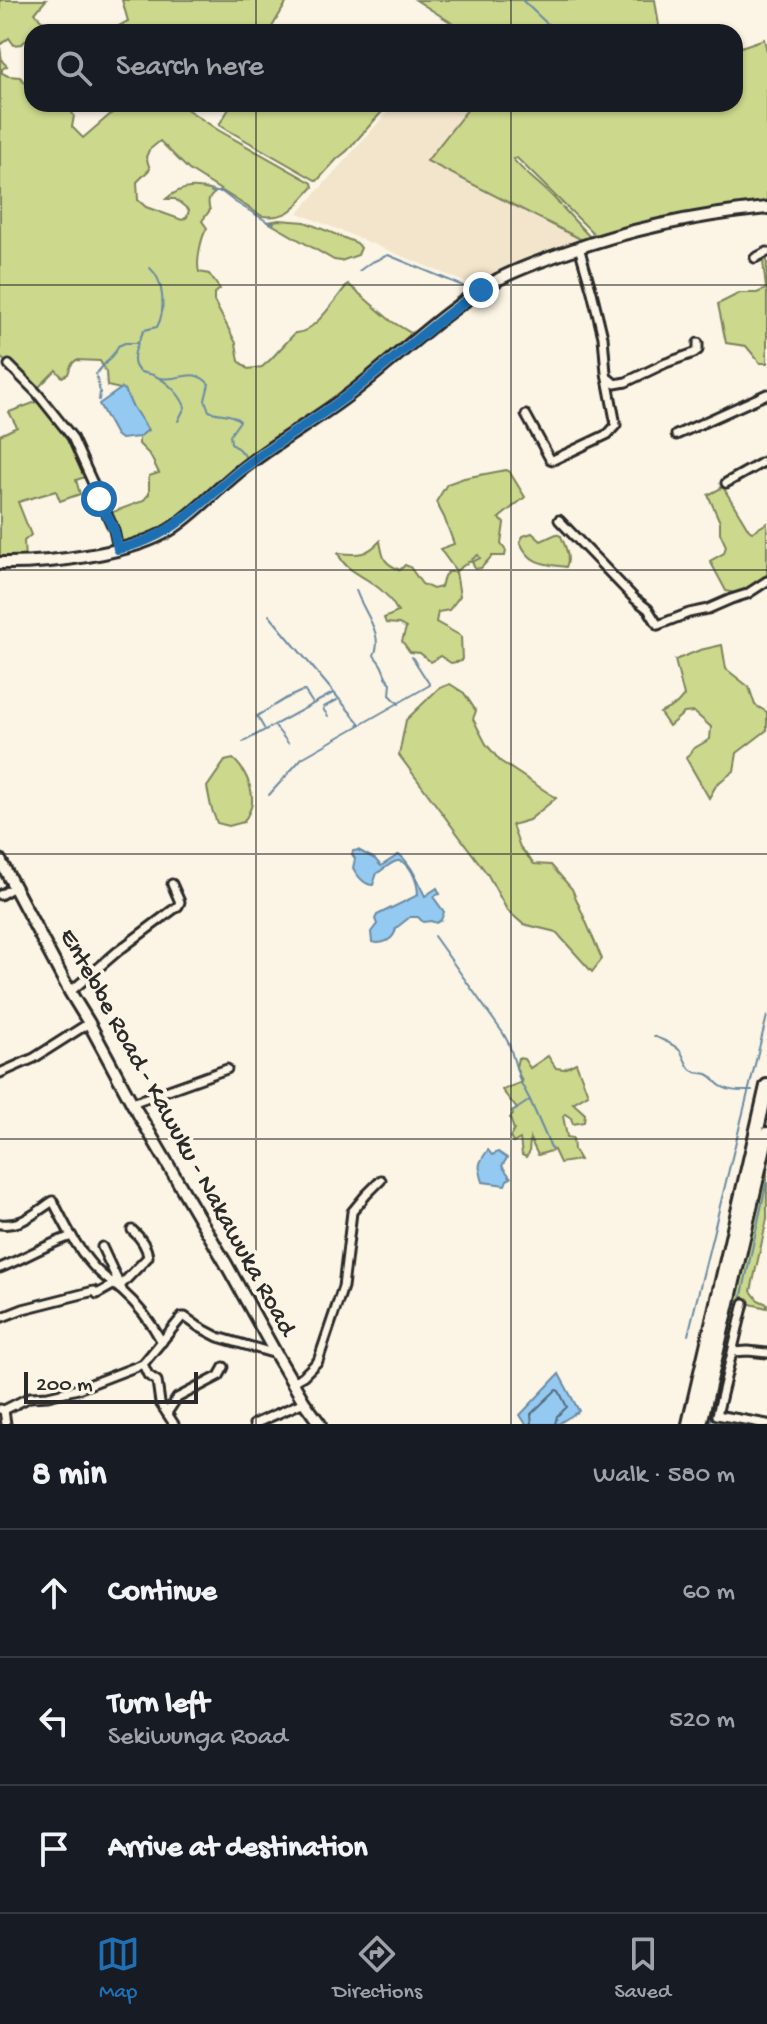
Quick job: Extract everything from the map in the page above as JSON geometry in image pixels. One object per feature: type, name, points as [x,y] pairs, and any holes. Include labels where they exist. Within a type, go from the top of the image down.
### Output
[{"type":"highway","points":[[689,1424],[767,1086]]},
{"type":"highway","points":[[700,1424],[767,1134]]},
{"type":"main road","points":[[0,563],[62,559],[134,546],[170,530],[249,463],[353,392],[437,322],[487,286],[528,266],[617,234],[673,221],[767,208]]},
{"type":"main road","name":"Entebbe Road - Kawuku - Nakawuka Road","points":[[0,860],[132,1103],[292,1382],[320,1424]]},
{"type":"street","points":[[526,415],[550,459],[559,459],[581,448],[612,432],[616,425],[603,337],[579,247]]},
{"type":"street","points":[[755,258],[767,252]]},
{"type":"street","points":[[606,373],[613,383],[626,382],[694,353],[698,350],[698,343]]},
{"type":"street","points":[[9,365],[37,393],[72,437],[114,530],[118,549]]},
{"type":"street","points":[[676,435],[767,394]]},
{"type":"street","points":[[726,483],[767,460]]},
{"type":"street","points":[[559,520],[648,609],[658,625],[747,594],[767,581]]},
{"type":"street","points":[[70,992],[180,904],[172,884]]},
{"type":"street","points":[[0,895],[14,887]]},
{"type":"street","points":[[0,1073],[34,1058],[89,1023]]},
{"type":"street","points":[[132,1103],[227,1069]]},
{"type":"street","points":[[292,1382],[318,1361],[343,1287],[352,1212],[381,1180]]},
{"type":"street","points":[[0,1224],[20,1222],[53,1201],[72,1236],[94,1266],[119,1288],[162,1342]]},
{"type":"street","points":[[0,1318],[78,1294],[94,1291],[97,1294],[119,1288],[148,1257],[141,1239],[132,1230]]},
{"type":"street","points":[[0,1268],[72,1236]]},
{"type":"street","points":[[102,1247],[119,1288]]},
{"type":"street","points":[[744,1303],[717,1415],[767,1424]]},
{"type":"street","points":[[6,1424],[2,1410],[30,1397],[78,1389],[143,1364],[185,1317],[218,1337],[276,1354]]},
{"type":"street","points":[[733,1352],[767,1353]]},
{"type":"street","points":[[143,1364],[148,1375],[157,1381],[160,1403],[174,1424]]},
{"type":"street","points":[[167,1413],[177,1398],[219,1376],[224,1367]]},
{"type":"street","points":[[254,1424],[304,1402]]},
{"type":"shaded area","points":[[388,112],[466,112],[428,162],[586,242],[479,288],[298,213]]},
{"type":"green space","points":[[0,0],[46,0],[35,13],[44,23],[24,24],[22,44],[14,45],[9,38],[0,45]]},
{"type":"green space","points":[[122,0],[288,0],[274,24],[123,24],[128,21]]},
{"type":"green space","points":[[416,0],[655,0],[659,24],[454,24]]},
{"type":"green space","points":[[764,39],[767,51],[767,204],[686,215],[596,236],[517,158],[513,159],[593,240],[586,242],[427,161],[466,112],[743,112],[743,46]]},
{"type":"green space","points":[[0,47],[2,61],[7,66],[2,73],[20,77],[24,82],[24,112],[72,112],[72,127],[83,138],[113,112],[191,112],[312,183],[313,187],[292,210],[280,215],[262,216],[189,170],[160,141],[149,150],[146,157],[150,169],[137,182],[138,200],[146,207],[182,220],[189,210],[175,199],[166,199],[190,188],[216,192],[208,202],[210,210],[202,221],[207,228],[200,250],[199,272],[209,274],[220,289],[214,294],[214,301],[236,343],[239,361],[248,369],[262,367],[295,333],[317,322],[348,284],[391,321],[414,335],[172,525],[121,547],[110,513],[143,501],[149,494],[149,476],[159,473],[150,455],[139,444],[139,437],[147,430],[125,390],[107,386],[106,372],[100,361],[76,360],[68,374],[62,377],[56,370],[37,389],[0,357]]},
{"type":"green space","points":[[227,112],[382,112],[317,181],[219,125]]},
{"type":"green space","points":[[268,222],[305,222],[357,243],[361,248],[358,255],[341,261],[334,260]]},
{"type":"green space","points":[[767,258],[767,363],[760,363],[746,346],[726,343],[718,304],[740,293],[757,293],[766,289],[763,261]]},
{"type":"green space","points":[[39,401],[68,435],[88,476],[76,480],[80,494],[60,501],[56,491],[18,502],[31,535],[24,541],[25,561],[0,560],[0,435],[17,427],[9,412]]},
{"type":"green space","points":[[506,470],[525,497],[499,518],[504,523],[501,544],[506,551],[505,556],[492,556],[481,568],[475,569],[472,562],[480,558],[478,555],[456,571],[440,549],[454,544],[436,502],[447,484]]},
{"type":"green space","points":[[723,487],[749,530],[752,532],[767,523],[767,577],[744,592],[726,591],[710,561],[724,553],[726,546],[708,495]]},
{"type":"green space","points":[[532,533],[541,541],[556,534],[561,536],[568,555],[566,567],[538,562],[528,555],[520,542],[523,536]]},
{"type":"green space","points":[[380,541],[383,556],[390,565],[400,570],[405,565],[410,567],[422,584],[433,589],[441,587],[448,572],[456,572],[460,596],[449,610],[438,612],[436,622],[461,636],[462,661],[451,663],[440,656],[431,662],[420,653],[410,652],[402,641],[406,628],[386,623],[384,618],[398,612],[390,600],[348,567],[338,553],[361,553]]},
{"type":"green space","points":[[722,645],[726,669],[749,687],[755,705],[767,712],[767,730],[737,753],[734,771],[717,784],[709,798],[686,758],[693,749],[710,739],[711,727],[694,712],[684,713],[669,726],[660,713],[677,704],[684,696],[675,660]]},
{"type":"green space","points":[[450,684],[464,693],[476,711],[473,719],[486,744],[500,761],[556,798],[529,820],[512,825],[520,847],[534,864],[551,865],[572,889],[602,959],[592,972],[556,932],[523,924],[507,910],[488,875],[399,755],[406,720],[439,688]]},
{"type":"green space","points":[[233,759],[247,778],[252,802],[244,822],[229,826],[217,823],[207,787],[225,761]]},
{"type":"green space","points":[[548,1056],[556,1068],[564,1069],[576,1063],[588,1094],[573,1103],[585,1114],[584,1122],[573,1124],[571,1118],[565,1114],[563,1116],[567,1137],[573,1138],[574,1150],[580,1160],[560,1163],[554,1150],[538,1155],[530,1139],[526,1157],[522,1155],[520,1139],[513,1143],[510,1137],[514,1130],[510,1118],[517,1109],[502,1090],[522,1082],[516,1067],[518,1058],[524,1059],[530,1068]]},
{"type":"green space","points":[[767,1157],[767,1219],[751,1291],[758,1300],[767,1304],[767,1308],[742,1302],[732,1351],[723,1350]]},
{"type":"water","points":[[122,388],[148,430],[139,437],[121,439],[116,435],[99,404]]},
{"type":"water","points":[[358,850],[381,866],[400,855],[412,869],[425,896],[437,888],[440,894],[434,898],[444,912],[441,920],[436,923],[423,922],[418,917],[410,917],[396,928],[387,941],[372,942],[371,932],[377,924],[377,915],[418,895],[418,890],[409,867],[400,861],[377,873],[373,885],[364,881],[353,868],[355,859],[352,854]]},
{"type":"water","points":[[488,1150],[492,1155],[498,1152],[507,1158],[502,1166],[511,1178],[505,1185],[483,1182],[480,1166]]},
{"type":"water","points":[[559,1374],[579,1411],[558,1424],[526,1424],[520,1415]]},
{"type":"waterway","points":[[522,0],[548,24]]},
{"type":"waterway","points":[[211,192],[222,192],[274,223]]},
{"type":"waterway","points":[[359,271],[388,255],[470,291]]},
{"type":"waterway","points":[[150,268],[161,288],[162,313],[157,327],[144,330],[134,363],[141,372],[163,380],[180,398],[185,407],[178,421]]},
{"type":"waterway","points":[[99,400],[96,374],[118,346],[137,343]]},
{"type":"waterway","points":[[161,378],[192,375],[209,384],[205,400],[209,411],[230,415],[240,421],[230,435],[231,443],[247,460]]},
{"type":"waterway","points":[[140,538],[150,532]]},
{"type":"waterway","points":[[356,590],[375,631],[377,647],[374,655],[391,683],[390,695],[399,704]]},
{"type":"waterway","points":[[269,615],[360,724]]},
{"type":"waterway","points":[[269,795],[302,758],[430,685],[412,657]]},
{"type":"waterway","points":[[264,728],[257,716],[285,699],[304,690],[312,702]]},
{"type":"waterway","points":[[243,742],[333,693]]},
{"type":"waterway","points":[[328,716],[324,707],[337,700]]},
{"type":"waterway","points":[[274,725],[288,743]]},
{"type":"waterway","points":[[434,936],[503,1033],[520,1081],[552,1150]]},
{"type":"waterway","points":[[688,1335],[767,1016]]},
{"type":"waterway","points":[[654,1036],[678,1049],[692,1071],[709,1075],[725,1088],[752,1091]]},
{"type":"waterway","points":[[512,1112],[530,1100]]},
{"type":"waterway","points":[[733,1336],[767,1181]]},
{"type":"waterway","points":[[710,1424],[725,1367]]},
{"type":"route","points":[[99,499],[114,530],[118,549],[134,546],[170,530],[249,463],[353,392],[481,290]]}]
